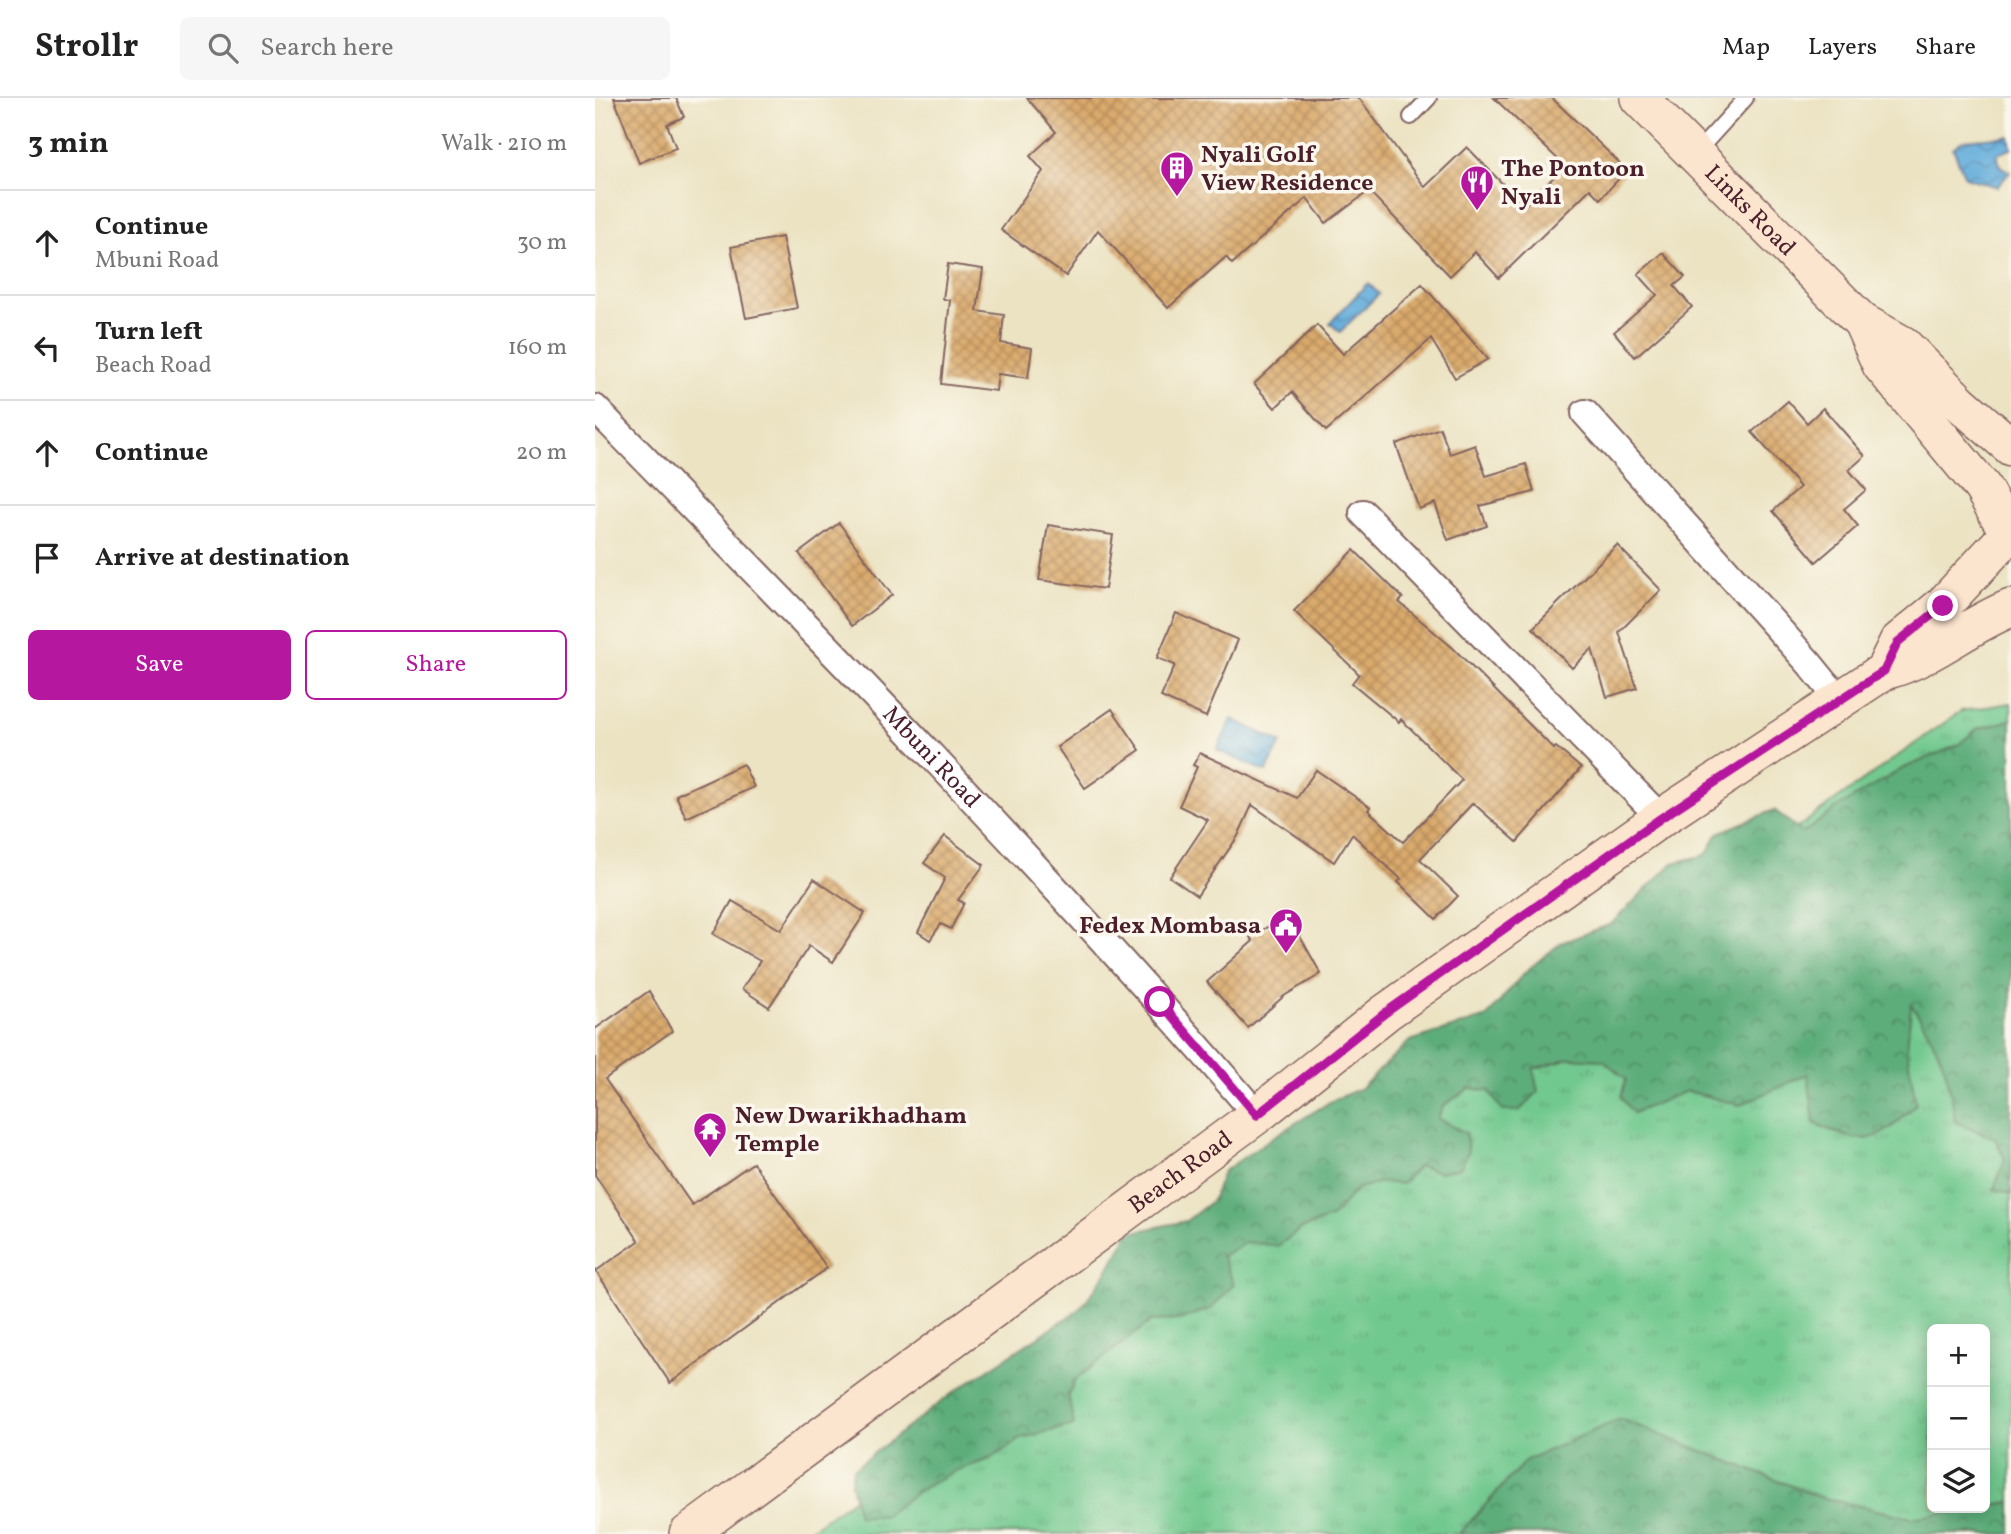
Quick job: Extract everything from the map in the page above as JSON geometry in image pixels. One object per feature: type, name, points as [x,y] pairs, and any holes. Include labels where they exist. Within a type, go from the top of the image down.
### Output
[{"type":"main road","name":"Links Road","points":[[1639,98],[1862,322]]},
{"type":"main road","points":[[1862,322],[1903,345],[1960,403],[2011,447]]},
{"type":"main road","points":[[1862,322],[1881,365],[1982,487],[2009,535],[1943,606],[1898,642],[1884,671]]},
{"type":"main road","points":[[1884,671],[1908,665],[1964,630],[2011,608]]},
{"type":"main road","name":"Beach Road","points":[[688,1534],[851,1411],[1257,1115],[1385,1013],[1661,818],[1884,671]]},
{"type":"street","name":"Mbuni Road","points":[[595,408],[961,784],[1160,1002],[1257,1115]]},
{"type":"street","points":[[1585,412],[1840,701]]},
{"type":"street","points":[[1363,513],[1661,818]]},
{"type":"lane","points":[[1411,117],[1429,98]]},
{"type":"lane","points":[[1695,154],[1746,98]]},
{"type":"green space","points":[[2011,703],[2011,1534],[804,1534],[1961,711]]},
{"type":"green space","points":[[2011,720],[2011,1194],[1994,1189],[2005,1159],[1995,1138],[1955,1122],[1942,1060],[1911,1004],[1907,1051],[1916,1104],[1890,1128],[1869,1138],[1846,1136],[1814,1123],[1808,1074],[1740,1105],[1687,1091],[1633,1113],[1621,1097],[1626,1079],[1603,1060],[1570,1058],[1533,1069],[1538,1092],[1519,1111],[1503,1111],[1489,1091],[1470,1088],[1443,1106],[1438,1119],[1466,1133],[1468,1152],[1460,1168],[1440,1172],[1419,1166],[1402,1184],[1382,1182],[1358,1188],[1331,1218],[1301,1229],[1278,1246],[1247,1242],[1222,1256],[1234,1284],[1212,1308],[1180,1320],[1151,1321],[1075,1380],[1068,1395],[1074,1425],[1022,1438],[990,1459],[957,1470],[921,1489],[884,1516],[858,1516],[851,1483],[853,1469],[954,1392],[1079,1310],[1105,1275],[1129,1233],[1186,1221],[1212,1201],[1223,1172],[1330,1102],[1361,1088],[1410,1041],[1487,1017],[1525,972],[1561,943],[1611,924],[1673,863],[1706,855],[1718,833],[1774,810],[1803,833],[1838,807],[1902,769],[1958,745],[1977,729]]},
{"type":"green space","points":[[1620,1419],[1820,1497],[1912,1518],[1943,1513],[1990,1513],[1990,1505],[2011,1502],[2011,1534],[1459,1534],[1526,1460]]},
{"type":"water","points":[[2009,136],[2011,149],[1997,154],[2000,166],[2010,172],[1997,187],[1965,177],[1953,148],[1963,140]]},
{"type":"water","points":[[1368,283],[1379,294],[1340,332],[1330,323]]},
{"type":"water","points":[[1232,719],[1281,743],[1266,772],[1217,750]]},
{"type":"building","points":[[614,98],[676,98],[684,117],[667,124],[676,148],[639,163]]},
{"type":"building","points":[[1027,98],[1359,98],[1425,187],[1467,147],[1524,206],[1565,166],[1494,98],[1552,98],[1627,170],[1600,199],[1590,189],[1499,278],[1475,252],[1450,276],[1369,191],[1326,223],[1307,198],[1232,264],[1226,257],[1168,308],[1098,230],[1066,276],[1001,230],[1043,171],[1030,156],[1056,132]]},
{"type":"building","points":[[782,237],[797,308],[746,318],[731,247]]},
{"type":"building","points":[[1663,253],[1685,277],[1674,286],[1692,307],[1635,357],[1614,332],[1657,295],[1638,274]]},
{"type":"building","points":[[948,264],[983,269],[977,311],[1004,315],[1001,343],[1032,348],[1028,378],[998,374],[996,391],[941,384],[950,300],[943,299]]},
{"type":"building","points":[[1422,284],[1488,359],[1455,378],[1431,339],[1326,431],[1292,392],[1275,408],[1254,384],[1317,325],[1343,354]]},
{"type":"building","points":[[1788,401],[1807,423],[1823,408],[1865,456],[1849,470],[1866,490],[1844,509],[1858,526],[1816,562],[1773,511],[1800,487],[1752,432]]},
{"type":"building","points":[[1440,428],[1450,454],[1475,445],[1486,476],[1526,464],[1534,492],[1480,506],[1487,526],[1448,540],[1435,503],[1419,509],[1396,444]]},
{"type":"building","points":[[839,523],[892,595],[852,626],[799,553]]},
{"type":"building","points":[[1048,525],[1113,535],[1105,589],[1039,580]]},
{"type":"building","points":[[1617,545],[1661,590],[1619,632],[1637,688],[1607,697],[1592,649],[1572,668],[1533,628]]},
{"type":"building","points":[[1354,550],[1403,598],[1399,602],[1453,648],[1554,749],[1556,747],[1581,768],[1517,842],[1473,803],[1420,859],[1458,896],[1436,919],[1398,882],[1401,879],[1352,834],[1334,862],[1252,805],[1238,836],[1197,896],[1170,877],[1208,820],[1179,806],[1197,767],[1193,765],[1200,753],[1297,798],[1316,770],[1370,807],[1368,810],[1403,842],[1462,780],[1401,719],[1399,722],[1352,683],[1359,674],[1294,611]]},
{"type":"building","points":[[1176,613],[1238,640],[1206,717],[1161,697],[1175,665],[1157,658]]},
{"type":"building","points":[[1112,709],[1140,750],[1085,788],[1057,747]]},
{"type":"building","points":[[743,764],[754,787],[686,818],[676,795]]},
{"type":"building","points":[[945,836],[984,865],[958,900],[964,903],[951,929],[941,924],[930,940],[918,932],[945,878],[924,863]]},
{"type":"building","points":[[814,879],[865,913],[833,962],[809,946],[769,1007],[742,989],[760,961],[713,934],[732,901],[781,930]]},
{"type":"building","points":[[1288,915],[1321,974],[1284,996],[1248,1028],[1207,982],[1253,941],[1250,937]]},
{"type":"building","points":[[649,991],[672,1031],[605,1079],[692,1205],[753,1163],[827,1268],[670,1383],[596,1271],[639,1241],[595,1175],[595,1029]]},
{"type":"place","name":"Nyali Golf View Residence","points":[[1177,198]]},
{"type":"place","name":"The Pontoon Nyali","points":[[1477,212]]},
{"type":"place","name":"Fedex Mombasa","points":[[1286,955]]},
{"type":"place","name":"New Dwarikhadham Temple","points":[[710,1159]]},
{"type":"route","points":[[1160,1002],[1257,1115],[1385,1013],[1661,818],[1884,671],[1898,642],[1943,606]]}]
